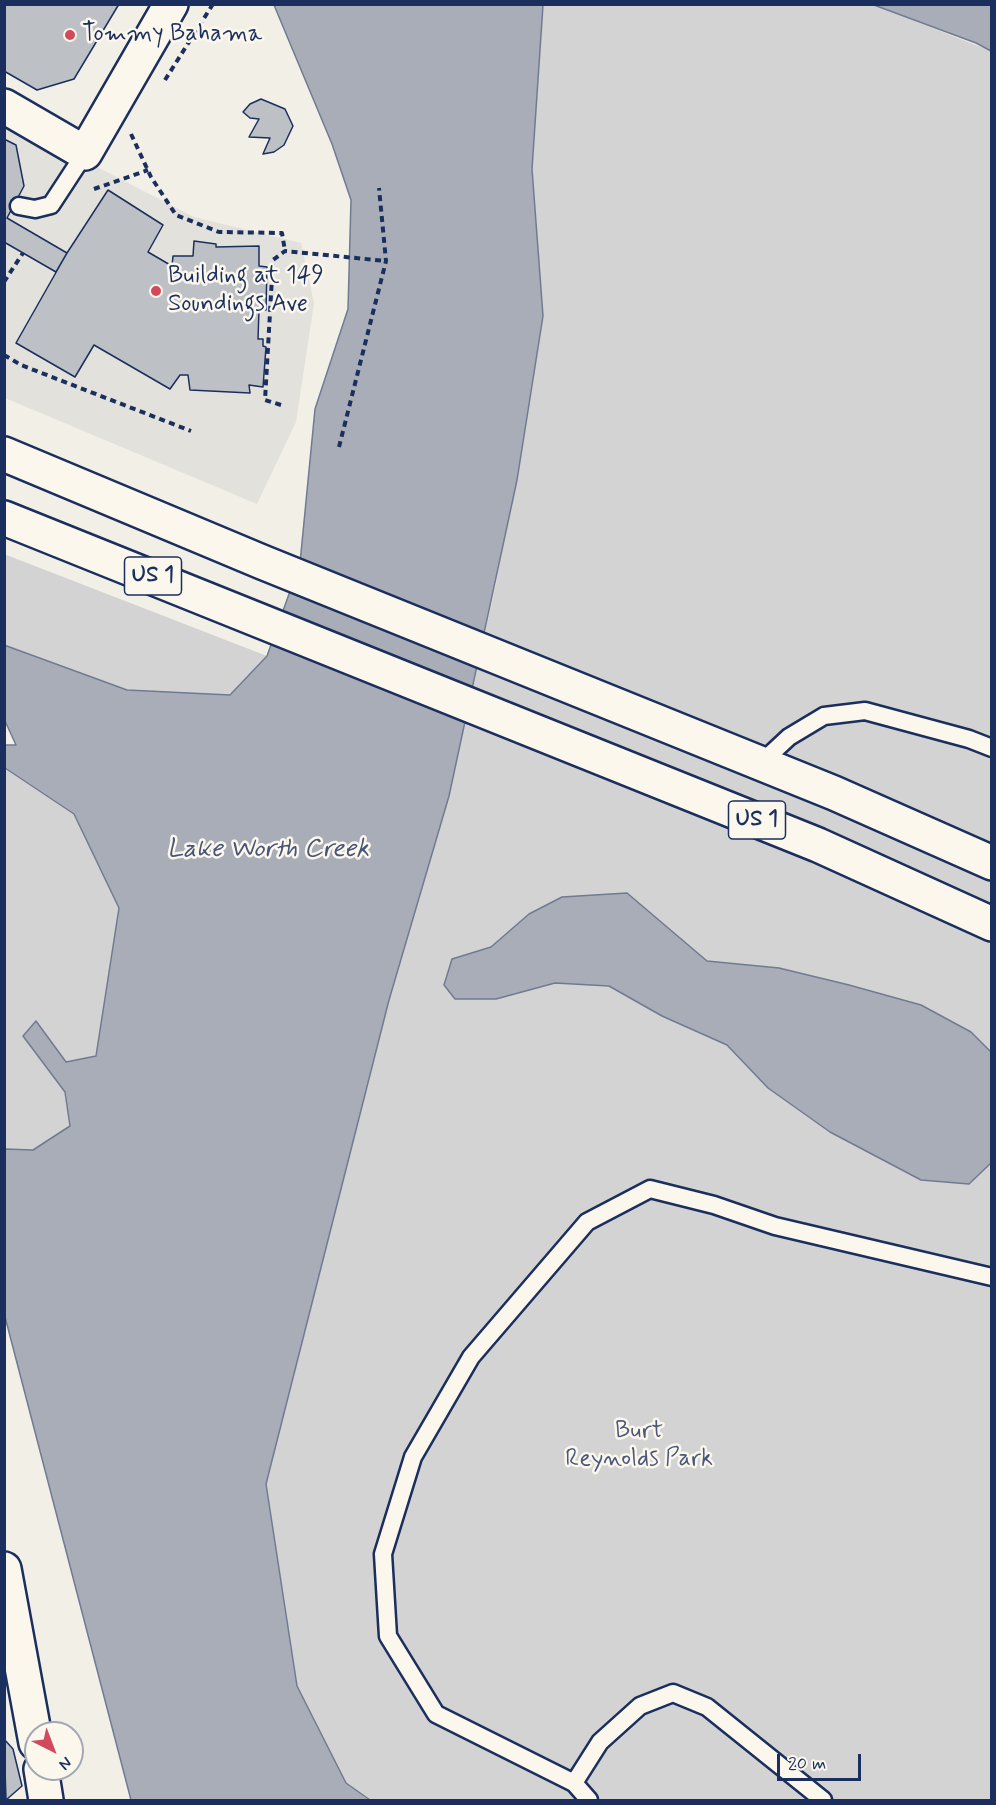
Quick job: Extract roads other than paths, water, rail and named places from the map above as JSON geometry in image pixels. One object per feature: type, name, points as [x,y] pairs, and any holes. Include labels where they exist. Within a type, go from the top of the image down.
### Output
[{"type":"main road","points":[[4,106],[85,153],[171,4]]},
{"type":"main road","name":"US 1","points":[[4,454],[262,562],[761,763],[992,862]]},
{"type":"main road","name":"US 1","points":[[4,518],[251,614],[818,844],[992,924]]},
{"type":"main road","points":[[6,1589],[32,1721]]},
{"type":"main road","points":[[42,1781],[46,1800]]},
{"type":"lane","points":[[19,206],[35,209],[51,205],[85,153]]},
{"type":"lane","points":[[761,763],[789,737],[824,716],[865,711],[969,739],[992,748]]},
{"type":"lane","points":[[589,1800],[574,1783],[436,1714],[388,1636],[383,1554],[412,1457],[471,1357],[587,1222],[650,1189],[714,1205],[775,1226],[992,1277]]},
{"type":"lane","points":[[574,1783],[600,1742],[640,1706],[673,1693],[706,1707],[823,1800]]},
{"type":"water","name":"Lake Worth Creek","points":[[274,5],[543,5],[532,169],[543,316],[517,480],[449,796],[389,1000],[266,1484],[297,1686],[346,1783],[370,1800],[131,1800],[4,1313],[5,1149],[33,1150],[70,1126],[65,1092],[23,1036],[36,1021],[66,1062],[96,1056],[119,908],[74,814],[5,768],[5,745],[16,745],[5,721],[4,645],[127,690],[230,695],[267,656],[300,563],[315,409],[348,309],[351,200],[332,144]]},
{"type":"water","points":[[874,5],[991,5],[991,51],[976,43]]},
{"type":"water","points":[[627,893],[707,961],[779,968],[849,985],[921,1005],[971,1032],[991,1052],[991,1163],[969,1184],[921,1180],[830,1132],[768,1088],[727,1045],[662,1016],[609,986],[555,983],[496,999],[455,999],[444,985],[452,959],[491,947],[529,914],[562,897]]},
{"type":"place","name":"Tommy Bahama","points":[[70,35]]},
{"type":"place","name":"Building at 149 Soundings Ave","points":[[156,291]]},
{"type":"park label","name":"Burt Reynolds Park","points":[[639,1446]]}]
